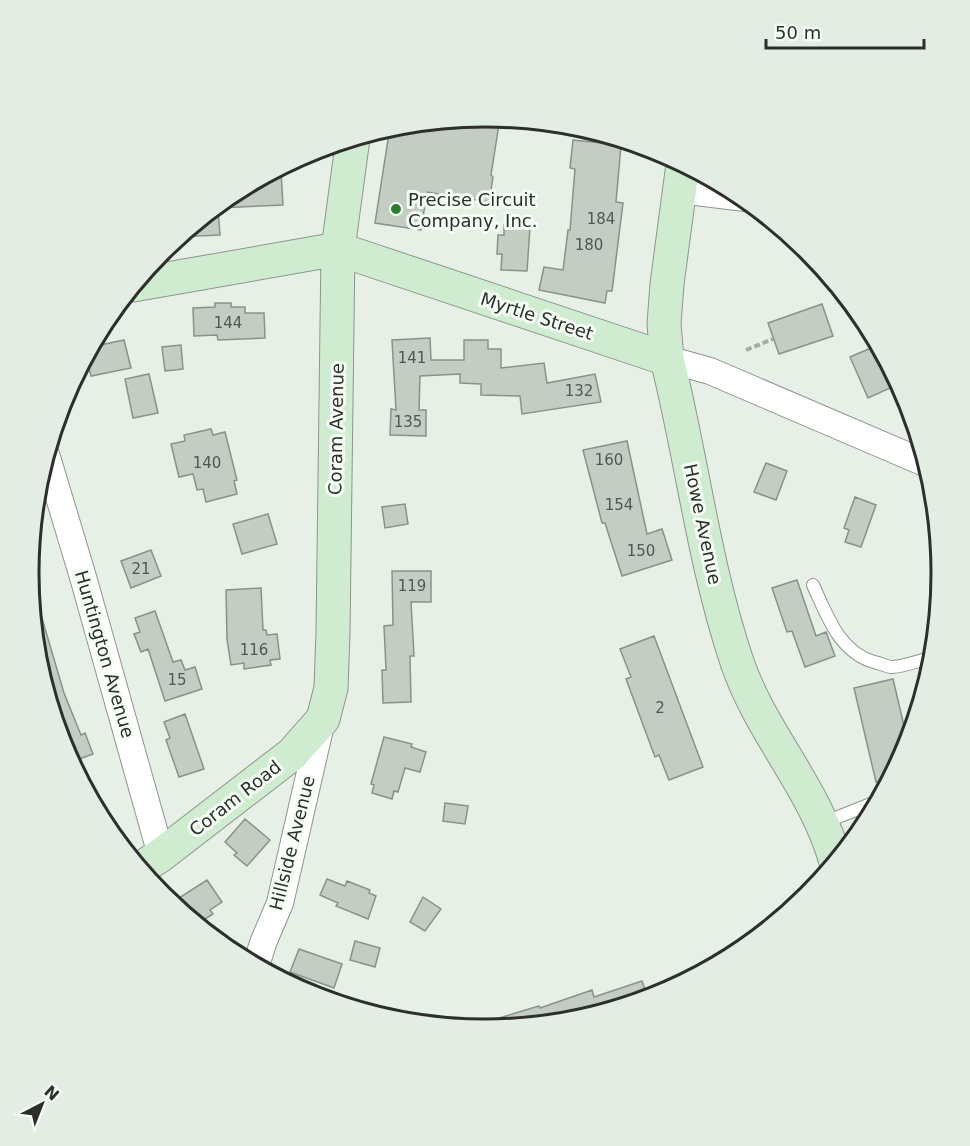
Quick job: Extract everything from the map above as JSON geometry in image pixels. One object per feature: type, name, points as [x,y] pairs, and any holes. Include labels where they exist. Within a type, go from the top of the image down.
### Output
[{"type":"street","name":"Coram Avenue","points":[[323,719],[331,688],[333,633],[338,249],[352,148]]},
{"type":"street","points":[[682,177],[702,184]]},
{"type":"street","name":"Howe Avenue","points":[[682,177],[667,284],[664,324],[667,359],[717,591],[737,663],[758,712],[811,799],[833,852]]},
{"type":"street","name":"Myrtle Street","points":[[147,283],[338,249],[667,359],[710,371],[916,459]]},
{"type":"street","name":"Huntington Avenue","points":[[51,471],[83,577],[150,862]]},
{"type":"street","name":"Coram Road","points":[[150,862],[292,754],[323,719]]},
{"type":"street","name":"Hillside Avenue","points":[[259,957],[280,903],[323,719]]},
{"type":"lane","points":[[813,585],[833,628],[847,646],[857,654],[870,661],[891,667],[922,660]]},
{"type":"lane","points":[[822,823],[865,806]]},
{"type":"path","points":[[746,350],[773,339]]},
{"type":"building","points":[[499,127],[489,202],[427,192],[421,230],[375,223],[388,138],[456,128]]},
{"type":"building","points":[[573,140],[604,143],[621,149],[616,202],[623,203],[612,291],[607,291],[605,303],[539,290],[544,267],[563,270],[568,230],[570,230],[575,169],[570,168]]},
{"type":"building","points":[[281,177],[283,205],[229,207]]},
{"type":"building","points":[[219,215],[220,235],[193,236]]},
{"type":"building","points":[[504,225],[530,227],[527,271],[501,270],[502,254],[497,254],[498,235],[504,235]]},
{"type":"building","points":[[215,303],[231,303],[231,307],[245,307],[245,313],[264,313],[265,338],[218,340],[217,335],[194,336],[193,308],[215,307]]},
{"type":"building","points":[[822,304],[833,336],[779,354],[768,323]]},
{"type":"building","points":[[430,338],[431,360],[464,360],[464,340],[488,340],[488,349],[501,349],[501,368],[544,363],[547,383],[595,374],[601,402],[522,414],[520,396],[481,395],[481,384],[460,383],[460,374],[420,376],[419,410],[426,410],[426,436],[390,435],[391,409],[396,410],[392,340]]},
{"type":"building","points":[[124,340],[131,368],[91,376],[89,368],[102,345]]},
{"type":"building","points":[[181,345],[183,369],[165,371],[162,347]]},
{"type":"building","points":[[870,348],[890,388],[868,398],[850,357]]},
{"type":"building","points":[[149,374],[158,413],[133,418],[125,379]]},
{"type":"building","points":[[211,429],[213,435],[225,432],[237,480],[234,481],[237,494],[206,502],[203,489],[197,490],[193,474],[179,477],[171,444],[185,441],[184,435]]},
{"type":"building","points":[[627,441],[647,534],[662,529],[672,560],[622,576],[605,523],[602,523],[583,450]]},
{"type":"building","points":[[766,463],[787,471],[776,500],[754,492]]},
{"type":"building","points":[[855,497],[876,505],[861,547],[845,542],[849,530],[844,528]]},
{"type":"building","points":[[405,504],[408,524],[385,528],[382,507]]},
{"type":"building","points":[[268,514],[277,544],[242,554],[233,524]]},
{"type":"building","points":[[151,550],[161,576],[131,588],[121,561]]},
{"type":"building","points":[[392,571],[431,571],[431,602],[411,602],[414,656],[410,656],[411,702],[383,703],[382,670],[386,670],[384,626],[393,625]]},
{"type":"building","points":[[797,580],[816,636],[826,632],[835,656],[805,667],[792,631],[787,632],[772,588]]},
{"type":"building","points":[[261,588],[263,630],[266,630],[267,635],[277,634],[280,659],[270,660],[271,665],[244,669],[244,663],[231,665],[227,639],[226,590]]},
{"type":"building","points":[[155,611],[173,662],[181,660],[185,670],[195,667],[202,689],[165,701],[148,649],[141,652],[134,634],[140,632],[135,618]]},
{"type":"building","points":[[42,617],[64,693],[81,735],[85,733],[93,754],[80,759],[73,744],[54,688]]},
{"type":"building","points":[[654,636],[703,767],[669,780],[659,755],[655,757],[626,679],[631,677],[620,649]]},
{"type":"building","points":[[893,679],[904,725],[885,770],[879,781],[876,782],[854,688]]},
{"type":"building","points":[[185,714],[204,769],[179,777],[166,740],[170,738],[164,722]]},
{"type":"building","points":[[384,737],[412,744],[411,747],[426,752],[420,772],[405,768],[398,792],[394,791],[392,799],[372,793],[374,785],[371,784]]},
{"type":"building","points":[[445,803],[468,806],[465,824],[443,821]]},
{"type":"building","points":[[245,819],[270,840],[247,866],[234,855],[237,853],[225,842]]},
{"type":"building","points":[[327,879],[345,886],[347,881],[370,890],[369,893],[376,896],[368,919],[336,906],[338,903],[320,895]]},
{"type":"building","points":[[207,880],[222,902],[210,910],[213,914],[204,919],[180,897]]},
{"type":"building","points":[[423,897],[441,909],[425,931],[410,922]]},
{"type":"building","points":[[355,941],[380,948],[375,967],[350,960]]},
{"type":"building","points":[[299,949],[342,964],[334,988],[290,972]]},
{"type":"building","points":[[642,981],[645,989],[600,1004],[572,1010],[497,1019],[539,1006],[540,1008],[592,990],[594,997]]},
{"type":"place","name":"Precise Circuit Company, Inc.","points":[[396,209]]}]
